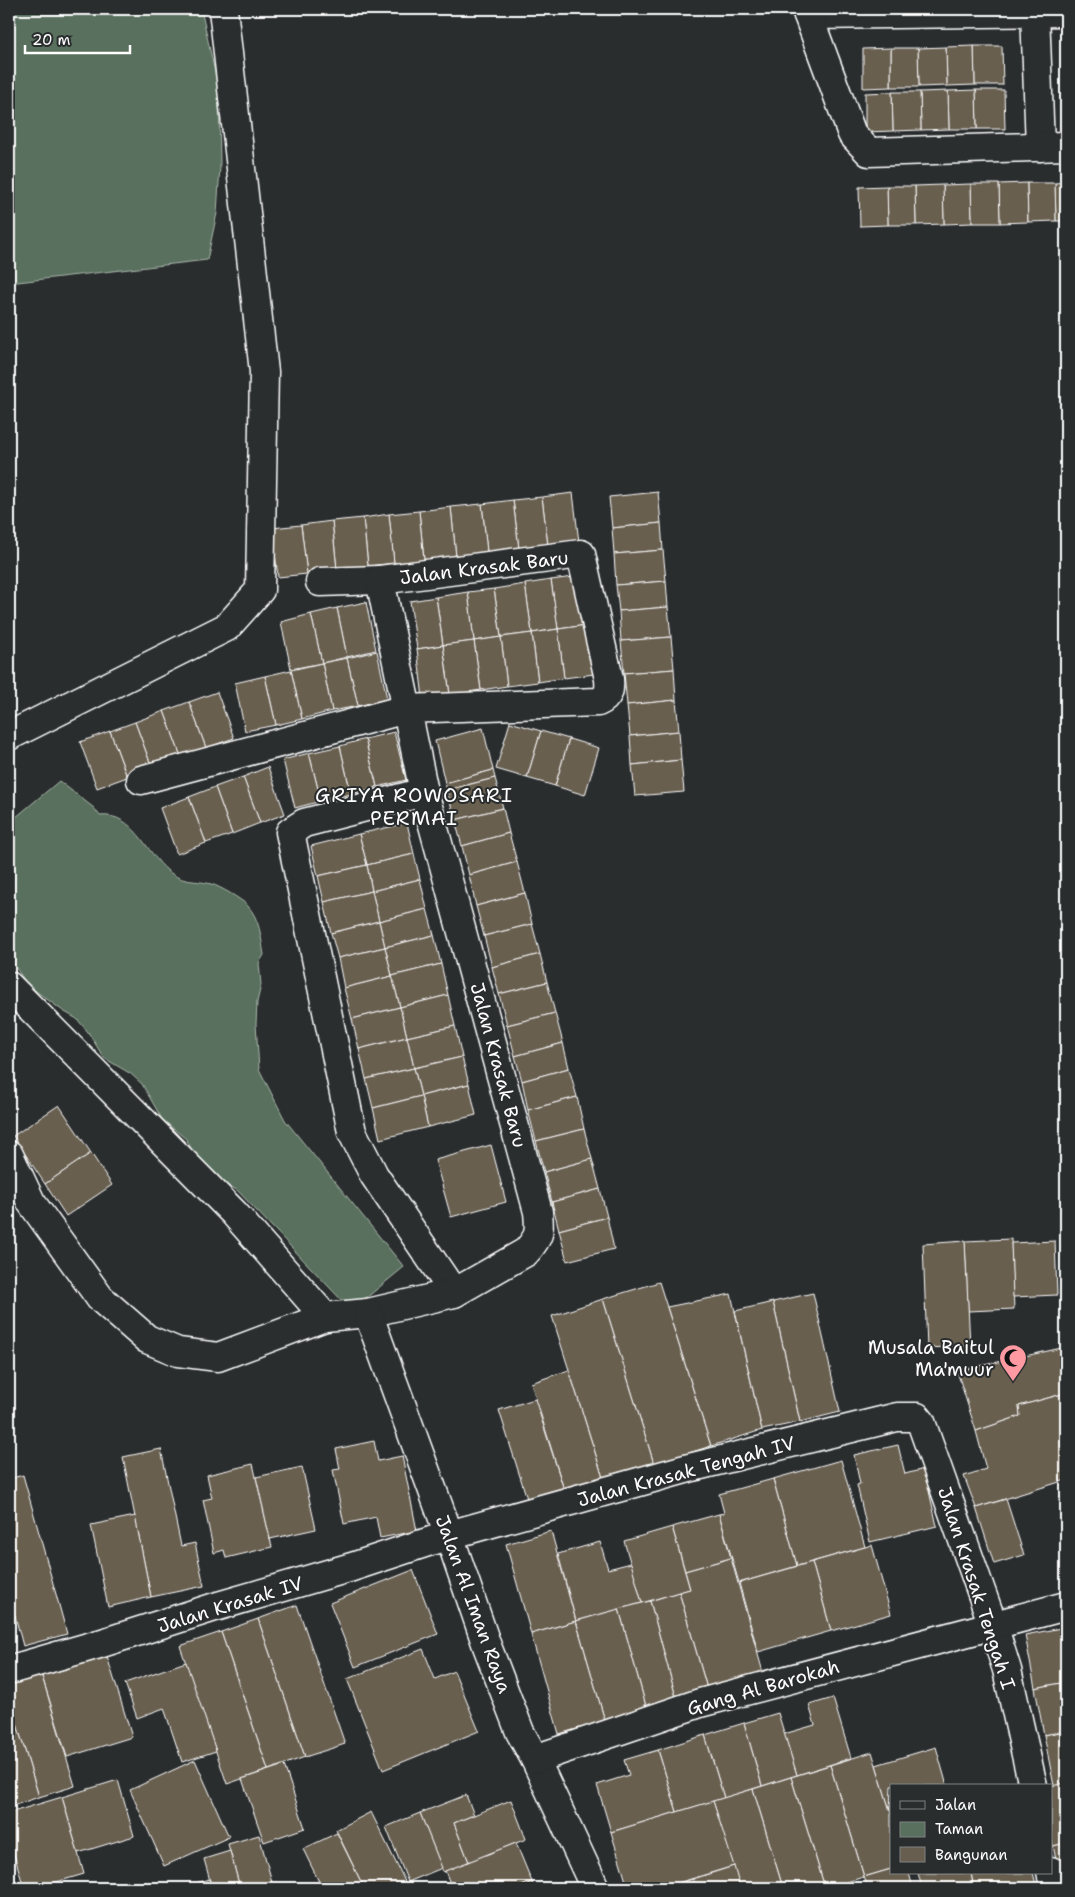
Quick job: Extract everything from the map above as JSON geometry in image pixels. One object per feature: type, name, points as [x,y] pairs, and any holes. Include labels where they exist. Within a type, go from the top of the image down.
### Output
[{"type":"street","points":[[9,736],[227,627],[260,590],[264,372],[223,9]]},
{"type":"street","points":[[1035,11],[1053,147],[869,152],[852,134],[807,12],[1035,11],[1066,12]]},
{"type":"street","name":"Jalan Krasak Baru","points":[[9,1155],[31,1202],[94,1290],[119,1316],[147,1339],[178,1352],[218,1357],[325,1317],[368,1313],[454,1293],[526,1252],[535,1242],[540,1230],[538,1212],[424,792],[406,709],[380,580],[581,554],[609,679],[610,690],[604,700],[598,702],[406,709],[140,780]]},
{"type":"street","points":[[320,582],[380,580]]},
{"type":"street","points":[[424,792],[304,823],[290,832],[352,1132],[374,1175],[454,1293]]},
{"type":"street","points":[[9,986],[234,1214],[325,1317]]},
{"type":"street","name":"Jalan Al Iman Raya","points":[[368,1313],[449,1534],[487,1646],[520,1732],[535,1759],[595,1888]]},
{"type":"street","name":"Jalan Krasak Tengah IV","points":[[449,1534],[689,1468],[896,1418],[917,1417],[921,1422]]},
{"type":"street","name":"Jalan Krasak Tengah I","points":[[921,1422],[994,1625],[1007,1670],[1034,1784]]},
{"type":"street","name":"Jalan Krasak IV","points":[[9,1670],[215,1607],[352,1568],[449,1534]]},
{"type":"street","name":"Gang Al Barokah","points":[[535,1759],[700,1703],[1066,1606]]},
{"type":"street","points":[[1052,1874],[1054,1888]]},
{"type":"green space","points":[[9,9],[201,9],[219,91],[220,167],[217,213],[207,260],[9,283]]},
{"type":"green space","points":[[59,781],[94,808],[100,816],[112,816],[122,820],[131,827],[168,871],[184,880],[211,884],[224,890],[244,902],[255,916],[264,955],[259,963],[261,985],[257,1002],[256,1024],[259,1069],[285,1120],[404,1267],[360,1303],[349,1308],[237,1190],[211,1178],[201,1166],[186,1139],[162,1119],[142,1084],[131,1074],[104,1058],[88,1032],[77,1019],[63,1011],[25,981],[9,957],[9,823]]},
{"type":"building","points":[[974,46],[1002,46],[1003,85],[975,85]]},
{"type":"building","points":[[974,46],[975,85],[947,86],[946,47]]},
{"type":"building","points":[[946,47],[947,86],[919,87],[918,48]]},
{"type":"building","points":[[891,48],[918,48],[919,87],[891,87]]},
{"type":"building","points":[[891,48],[891,87],[863,88],[863,49]]},
{"type":"building","points":[[1063,50],[1066,50],[1066,89],[1063,89]]},
{"type":"building","points":[[976,90],[1004,90],[1005,129],[977,129]]},
{"type":"building","points":[[976,90],[977,129],[949,129],[948,91]]},
{"type":"building","points":[[948,91],[949,129],[921,130],[920,92]]},
{"type":"building","points":[[892,92],[920,92],[921,130],[893,131]]},
{"type":"building","points":[[892,92],[893,131],[865,132],[865,93]]},
{"type":"building","points":[[1061,95],[1066,95],[1066,134],[1062,134]]},
{"type":"building","points":[[1066,182],[1066,221],[1056,221],[1055,183]]},
{"type":"building","points":[[1027,183],[1028,222],[1000,223],[999,184]]},
{"type":"building","points":[[1027,183],[1055,183],[1056,221],[1028,222]]},
{"type":"building","points":[[971,184],[999,184],[1000,223],[972,223]]},
{"type":"building","points":[[971,184],[972,223],[944,224],[943,185]]},
{"type":"building","points":[[943,185],[944,224],[916,225],[915,186]]},
{"type":"building","points":[[887,186],[915,186],[916,225],[888,225]]},
{"type":"building","points":[[887,186],[888,225],[860,226],[859,187]]},
{"type":"building","points":[[658,492],[661,523],[612,528],[609,497]]},
{"type":"building","points":[[573,493],[579,542],[548,546],[542,497]]},
{"type":"building","points":[[542,497],[548,546],[519,549],[513,500]]},
{"type":"building","points":[[513,500],[519,549],[487,552],[482,504]]},
{"type":"building","points":[[482,504],[487,552],[456,557],[451,507]]},
{"type":"building","points":[[451,507],[456,557],[424,560],[419,511]]},
{"type":"building","points":[[419,511],[424,560],[394,563],[389,514]]},
{"type":"building","points":[[389,514],[394,563],[368,566],[363,518]]},
{"type":"building","points":[[363,518],[368,566],[337,570],[332,521]]},
{"type":"building","points":[[332,521],[337,570],[307,574],[301,525]]},
{"type":"building","points":[[661,523],[663,550],[614,554],[612,528]]},
{"type":"building","points":[[301,525],[307,574],[278,577],[272,528]]},
{"type":"building","points":[[663,550],[666,581],[616,585],[614,554]]},
{"type":"building","points":[[581,576],[587,625],[558,629],[551,580]]},
{"type":"building","points":[[551,580],[558,629],[532,633],[525,584]]},
{"type":"building","points":[[666,581],[668,607],[619,611],[616,585]]},
{"type":"building","points":[[525,584],[532,633],[501,637],[494,589]]},
{"type":"building","points":[[494,589],[501,637],[474,641],[468,592]]},
{"type":"building","points":[[468,592],[474,641],[443,645],[436,597]]},
{"type":"building","points":[[436,597],[443,645],[417,649],[410,601]]},
{"type":"building","points":[[366,602],[376,650],[347,657],[337,608]]},
{"type":"building","points":[[668,607],[671,637],[621,641],[619,611]]},
{"type":"building","points":[[337,608],[347,657],[322,663],[311,614]]},
{"type":"building","points":[[311,614],[322,663],[291,669],[281,622]]},
{"type":"building","points":[[587,625],[594,674],[564,678],[558,629]]},
{"type":"building","points":[[558,629],[564,678],[538,682],[532,633]]},
{"type":"building","points":[[532,633],[538,682],[507,686],[501,637]]},
{"type":"building","points":[[501,637],[507,686],[481,690],[474,641]]},
{"type":"building","points":[[671,637],[674,669],[624,673],[621,641]]},
{"type":"building","points":[[474,641],[481,690],[450,695],[443,645]]},
{"type":"building","points":[[443,645],[450,695],[423,698],[417,649]]},
{"type":"building","points":[[377,651],[387,699],[358,706],[347,658]]},
{"type":"building","points":[[347,658],[358,706],[332,711],[322,663]]},
{"type":"building","points":[[322,663],[332,711],[302,719],[291,670]]},
{"type":"building","points":[[674,669],[676,700],[627,705],[624,673]]},
{"type":"building","points":[[291,670],[302,719],[276,725],[265,676]]},
{"type":"building","points":[[265,676],[276,725],[245,731],[235,683]]},
{"type":"building","points":[[217,692],[234,738],[206,748],[189,702]]},
{"type":"building","points":[[676,700],[679,731],[630,736],[627,705]]},
{"type":"building","points":[[189,702],[206,748],[181,757],[164,711]]},
{"type":"building","points":[[164,711],[181,757],[152,768],[135,722]]},
{"type":"building","points":[[135,722],[152,768],[127,777],[110,731]]},
{"type":"building","points":[[510,722],[541,731],[527,778],[496,769]]},
{"type":"building","points":[[483,728],[493,770],[445,783],[435,741]]},
{"type":"building","points":[[110,731],[127,777],[97,788],[80,742]]},
{"type":"building","points":[[541,731],[569,739],[555,786],[527,778]]},
{"type":"building","points":[[679,731],[681,760],[632,765],[630,736]]},
{"type":"building","points":[[394,732],[406,780],[377,787],[365,739]]},
{"type":"building","points":[[365,739],[377,787],[351,794],[340,746]]},
{"type":"building","points":[[569,739],[599,748],[585,795],[555,786]]},
{"type":"building","points":[[340,746],[351,794],[321,801],[309,753]]},
{"type":"building","points":[[309,753],[321,801],[295,808],[283,760]]},
{"type":"building","points":[[681,760],[684,792],[635,796],[632,765]]},
{"type":"building","points":[[268,767],[285,814],[260,823],[243,777]]},
{"type":"building","points":[[493,770],[495,778],[447,790],[445,783]]},
{"type":"building","points":[[243,777],[260,823],[232,834],[215,787]]},
{"type":"building","points":[[495,778],[503,808],[455,820],[447,790]]},
{"type":"building","points":[[215,787],[232,834],[206,843],[189,797]]},
{"type":"building","points":[[189,797],[206,843],[177,854],[160,808]]},
{"type":"building","points":[[503,808],[509,833],[462,846],[455,820]]},
{"type":"building","points":[[407,823],[414,854],[367,865],[359,834]]},
{"type":"building","points":[[509,833],[517,862],[469,875],[462,846]]},
{"type":"building","points":[[359,834],[367,865],[318,876],[311,846]]},
{"type":"building","points":[[414,854],[420,879],[372,891],[367,865]]},
{"type":"building","points":[[517,862],[525,893],[476,906],[469,875]]},
{"type":"building","points":[[367,865],[372,891],[324,902],[318,876]]},
{"type":"building","points":[[420,879],[427,909],[379,921],[372,891]]},
{"type":"building","points":[[372,891],[379,921],[331,933],[324,902]]},
{"type":"building","points":[[525,893],[532,924],[484,936],[476,906]]},
{"type":"building","points":[[427,909],[434,935],[385,947],[379,921]]},
{"type":"building","points":[[379,921],[385,947],[338,958],[331,933]]},
{"type":"building","points":[[532,924],[540,954],[492,967],[484,936]]},
{"type":"building","points":[[434,935],[441,964],[392,976],[385,947]]},
{"type":"building","points":[[385,947],[392,976],[344,988],[338,958]]},
{"type":"building","points":[[540,954],[547,982],[499,994],[492,967]]},
{"type":"building","points":[[441,964],[448,995],[400,1007],[392,976]]},
{"type":"building","points":[[392,976],[400,1007],[352,1019],[344,988]]},
{"type":"building","points":[[547,982],[555,1013],[507,1025],[499,994]]},
{"type":"building","points":[[448,995],[455,1026],[407,1037],[400,1007]]},
{"type":"building","points":[[400,1007],[407,1037],[359,1049],[352,1019]]},
{"type":"building","points":[[555,1013],[563,1043],[515,1056],[507,1025]]},
{"type":"building","points":[[455,1026],[462,1057],[414,1068],[407,1037]]},
{"type":"building","points":[[407,1037],[414,1068],[366,1079],[359,1049]]},
{"type":"building","points":[[563,1043],[569,1068],[522,1081],[515,1056]]},
{"type":"building","points":[[462,1057],[469,1084],[421,1096],[414,1068]]},
{"type":"building","points":[[414,1068],[421,1096],[373,1108],[366,1079]]},
{"type":"building","points":[[569,1068],[577,1097],[528,1110],[522,1081]]},
{"type":"building","points":[[469,1084],[476,1115],[428,1127],[421,1096]]},
{"type":"building","points":[[421,1096],[428,1127],[380,1139],[373,1108]]},
{"type":"building","points":[[577,1097],[584,1129],[536,1141],[528,1110]]},
{"type":"building","points":[[59,1105],[91,1153],[45,1184],[13,1136]]},
{"type":"building","points":[[584,1129],[592,1159],[544,1172],[536,1141]]},
{"type":"building","points":[[491,1145],[506,1202],[451,1217],[435,1160]]},
{"type":"building","points":[[91,1153],[112,1185],[66,1216],[45,1184]]},
{"type":"building","points":[[592,1159],[600,1189],[552,1202],[544,1172]]},
{"type":"building","points":[[600,1189],[607,1217],[559,1230],[552,1202]]},
{"type":"building","points":[[607,1217],[614,1249],[567,1261],[559,1230]]},
{"type":"building","points":[[1011,1239],[1014,1309],[968,1311],[965,1241]]},
{"type":"building","points":[[965,1241],[970,1346],[927,1348],[923,1244]]},
{"type":"building","points":[[1055,1241],[1057,1295],[1013,1297],[1011,1243]]},
{"type":"building","points":[[659,1282],[711,1446],[654,1464],[603,1299]]},
{"type":"building","points":[[813,1293],[840,1412],[800,1422],[773,1302]]},
{"type":"building","points":[[731,1294],[762,1430],[711,1446],[667,1307]]},
{"type":"building","points":[[603,1299],[654,1464],[604,1481],[552,1316]]},
{"type":"building","points":[[773,1302],[800,1422],[762,1430],[735,1311]]},
{"type":"building","name":"Musala Baitul Ma'muur","points":[[1066,1347],[1066,1393],[1019,1406],[1020,1416],[976,1431],[957,1371]]},
{"type":"building","points":[[569,1370],[604,1481],[565,1493],[531,1383]]},
{"type":"building","points":[[1066,1393],[1066,1480],[976,1508],[964,1476],[986,1469],[976,1431],[1020,1416],[1019,1406]]},
{"type":"building","points":[[535,1399],[565,1493],[529,1505],[499,1410]]},
{"type":"building","points":[[374,1441],[378,1461],[402,1456],[417,1531],[380,1538],[376,1517],[344,1524],[333,1470],[340,1469],[336,1449]]},
{"type":"building","points":[[898,1445],[905,1474],[924,1469],[937,1526],[870,1542],[857,1485],[860,1484],[854,1455]]},
{"type":"building","points":[[161,1449],[181,1546],[195,1543],[204,1586],[151,1597],[123,1457]]},
{"type":"building","points":[[841,1460],[865,1547],[797,1566],[773,1479]]},
{"type":"building","points":[[253,1464],[272,1547],[226,1558],[224,1550],[214,1553],[203,1500],[212,1498],[207,1475]]},
{"type":"building","points":[[302,1467],[316,1529],[270,1539],[256,1477]]},
{"type":"building","points":[[23,1475],[67,1634],[23,1646],[9,1593],[9,1479]]},
{"type":"building","points":[[773,1479],[797,1566],[739,1583],[719,1514],[724,1513],[719,1494]]},
{"type":"building","points":[[1006,1499],[1024,1555],[994,1564],[976,1508]]},
{"type":"building","points":[[719,1514],[731,1558],[685,1571],[672,1527]]},
{"type":"building","points":[[135,1516],[151,1597],[108,1607],[91,1525]]},
{"type":"building","points":[[672,1527],[690,1589],[642,1603],[624,1541]]},
{"type":"building","points":[[551,1531],[576,1621],[531,1634],[506,1544]]},
{"type":"building","points":[[600,1542],[608,1569],[631,1563],[642,1603],[576,1621],[558,1554]]},
{"type":"building","points":[[872,1545],[891,1614],[831,1631],[812,1562]]},
{"type":"building","points":[[731,1558],[764,1676],[708,1692],[679,1592],[690,1589],[685,1571]]},
{"type":"building","points":[[812,1562],[831,1631],[758,1652],[739,1583]]},
{"type":"building","points":[[413,1570],[438,1634],[355,1667],[330,1603]]},
{"type":"building","points":[[679,1592],[708,1692],[677,1701],[650,1601]]},
{"type":"building","points":[[9,1593],[15,1616],[9,1617]]},
{"type":"building","points":[[650,1601],[677,1701],[647,1710],[619,1609]]},
{"type":"building","points":[[297,1605],[345,1744],[305,1757],[258,1619]]},
{"type":"building","points":[[619,1609],[647,1710],[605,1721],[576,1621]]},
{"type":"building","points":[[258,1619],[305,1757],[268,1770],[221,1632]]},
{"type":"building","points":[[576,1621],[605,1721],[559,1734],[531,1634]]},
{"type":"building","points":[[1066,1627],[1066,1682],[1035,1688],[1025,1635]]},
{"type":"building","points":[[221,1632],[268,1770],[227,1784],[180,1646]]},
{"type":"building","points":[[423,1649],[435,1679],[454,1671],[479,1731],[383,1770],[347,1679]]},
{"type":"building","points":[[106,1653],[132,1737],[67,1757],[41,1673]]},
{"type":"building","points":[[186,1662],[216,1751],[182,1762],[164,1708],[137,1718],[125,1683]]},
{"type":"building","points":[[41,1673],[75,1786],[39,1797],[9,1698],[9,1683]]},
{"type":"building","points":[[1066,1682],[1066,1731],[1044,1735],[1035,1688]]},
{"type":"building","points":[[9,1698],[39,1797],[9,1807]]},
{"type":"building","points":[[833,1698],[851,1758],[797,1775],[784,1734],[815,1725],[809,1705]]},
{"type":"building","points":[[778,1713],[797,1775],[762,1786],[744,1723]]},
{"type":"building","points":[[744,1723],[762,1786],[724,1798],[705,1735]]},
{"type":"building","points":[[1066,1731],[1066,1783],[1054,1786],[1044,1735]]},
{"type":"building","points":[[705,1735],[724,1798],[677,1812],[658,1750]]},
{"type":"building","points":[[936,1747],[946,1784],[890,1784],[890,1811],[876,1765]]},
{"type":"building","points":[[658,1750],[677,1812],[611,1832],[597,1785],[629,1775],[624,1760]]},
{"type":"building","points":[[872,1752],[890,1811],[890,1869],[864,1877],[830,1765]]},
{"type":"building","points":[[195,1760],[229,1837],[164,1866],[130,1790]]},
{"type":"building","points":[[284,1765],[305,1828],[264,1842],[242,1779]]},
{"type":"building","points":[[830,1765],[864,1877],[825,1888],[791,1777]]},
{"type":"building","points":[[791,1777],[825,1888],[783,1888],[753,1789]]},
{"type":"building","points":[[118,1780],[134,1836],[78,1853],[62,1797]]},
{"type":"building","points":[[1066,1783],[1066,1843],[1053,1846],[1052,1842],[1052,1786]]},
{"type":"building","points":[[753,1789],[783,1888],[740,1888],[713,1801]]},
{"type":"building","points":[[466,1795],[474,1815],[454,1823],[469,1862],[443,1872],[420,1813]]},
{"type":"building","points":[[62,1797],[84,1874],[36,1888],[24,1888],[9,1837],[9,1813]]},
{"type":"building","points":[[511,1800],[526,1839],[469,1862],[454,1823]]},
{"type":"building","points":[[713,1801],[734,1866],[661,1888],[628,1888],[611,1832]]},
{"type":"building","points":[[371,1812],[408,1888],[364,1888],[336,1830]]},
{"type":"building","points":[[420,1813],[442,1868],[408,1882],[386,1827]]},
{"type":"building","points":[[337,1833],[364,1888],[322,1888],[303,1849]]},
{"type":"building","points":[[259,1835],[272,1882],[250,1888],[240,1888],[228,1844]]},
{"type":"building","points":[[516,1843],[532,1882],[516,1888],[452,1888],[445,1871]]},
{"type":"building","points":[[1066,1843],[1066,1871],[1059,1872],[1053,1846]]},
{"type":"building","points":[[230,1851],[240,1888],[212,1888],[204,1859]]},
{"type":"building","points":[[734,1866],[740,1888],[696,1888],[693,1879]]},
{"type":"building","points":[[890,1869],[890,1874],[909,1874],[913,1888],[868,1888],[864,1877]]},
{"type":"building","points":[[918,1874],[971,1874],[974,1888],[922,1888]]},
{"type":"building","points":[[971,1874],[1033,1874],[1037,1888],[974,1888]]},
{"type":"building","points":[[209,1879],[212,1888],[179,1888]]},
{"type":"building","points":[[693,1879],[696,1888],[661,1888]]},
{"type":"building","points":[[276,1882],[279,1888],[263,1888]]},
{"type":"building","points":[[532,1882],[534,1888],[516,1888]]},
{"type":"place","name":"Musala Baitul Ma'muur","points":[[1013,1382]]},
{"type":"district","name":"GRIYA ROWOSARI PERMAI","points":[[414,806]]}]
